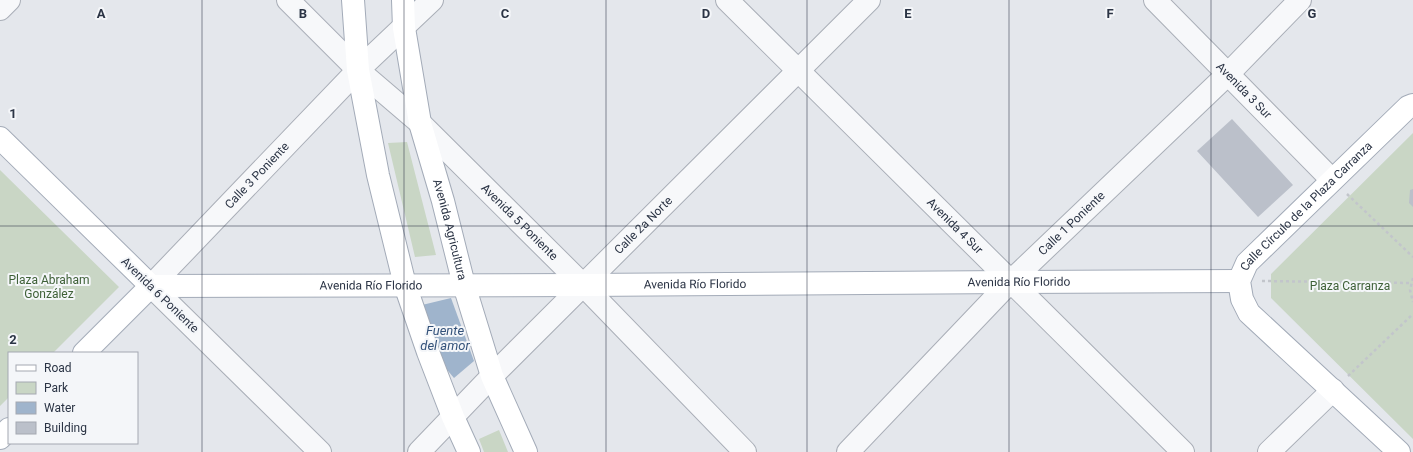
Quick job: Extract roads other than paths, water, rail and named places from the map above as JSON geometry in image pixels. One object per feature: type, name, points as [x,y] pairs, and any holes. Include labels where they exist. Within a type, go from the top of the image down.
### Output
[{"type":"main road","points":[[353,0],[358,70],[378,175],[405,284],[428,352],[468,452]]},
{"type":"main road","name":"Avenida Agricultura","points":[[403,0],[404,28],[420,123],[443,201],[464,284],[492,376],[526,452]]},
{"type":"main road","name":"Calle Círculo de la Plaza Carranza","points":[[1400,452],[1250,313],[1242,299],[1239,281],[1246,263],[1408,107],[1413,105]]},
{"type":"main road","name":"Avenida 6 Poniente","points":[[0,138],[151,286]]},
{"type":"main road","name":"Avenida Río Florido","points":[[151,286],[1239,281]]},
{"type":"main road","name":"Calle 3 Poniente","points":[[85,352],[151,286]]},
{"type":"main road","points":[[0,438],[8,430]]},
{"type":"street","points":[[0,9],[9,0]]},
{"type":"street","name":"Avenida 5 Poniente","points":[[288,0],[358,70],[420,123],[583,285],[745,452]]},
{"type":"street","name":"Calle 3 Poniente","points":[[151,286],[358,70],[432,0]]},
{"type":"street","name":"Avenida 4 Sur","points":[[727,0],[1183,452]]},
{"type":"street","name":"Calle 2a Norte","points":[[420,452],[492,376],[869,0]]},
{"type":"street","name":"Avenida 3 Sur","points":[[1155,0],[1332,180]]},
{"type":"street","name":"Calle 1 Poniente","points":[[848,452],[1010,282],[1228,74],[1300,0]]},
{"type":"street","name":"Avenida 6 Poniente","points":[[151,286],[320,452]]},
{"type":"street","points":[[1268,452],[1333,390]]},
{"type":"water","name":"Fuente del amor","points":[[451,298],[474,361],[454,378],[426,345],[422,305]]},
{"type":"park label","name":"Plaza Carranza","points":[[1350,286]]},
{"type":"park label","name":"Plaza Abraham González","points":[[49,287]]}]
